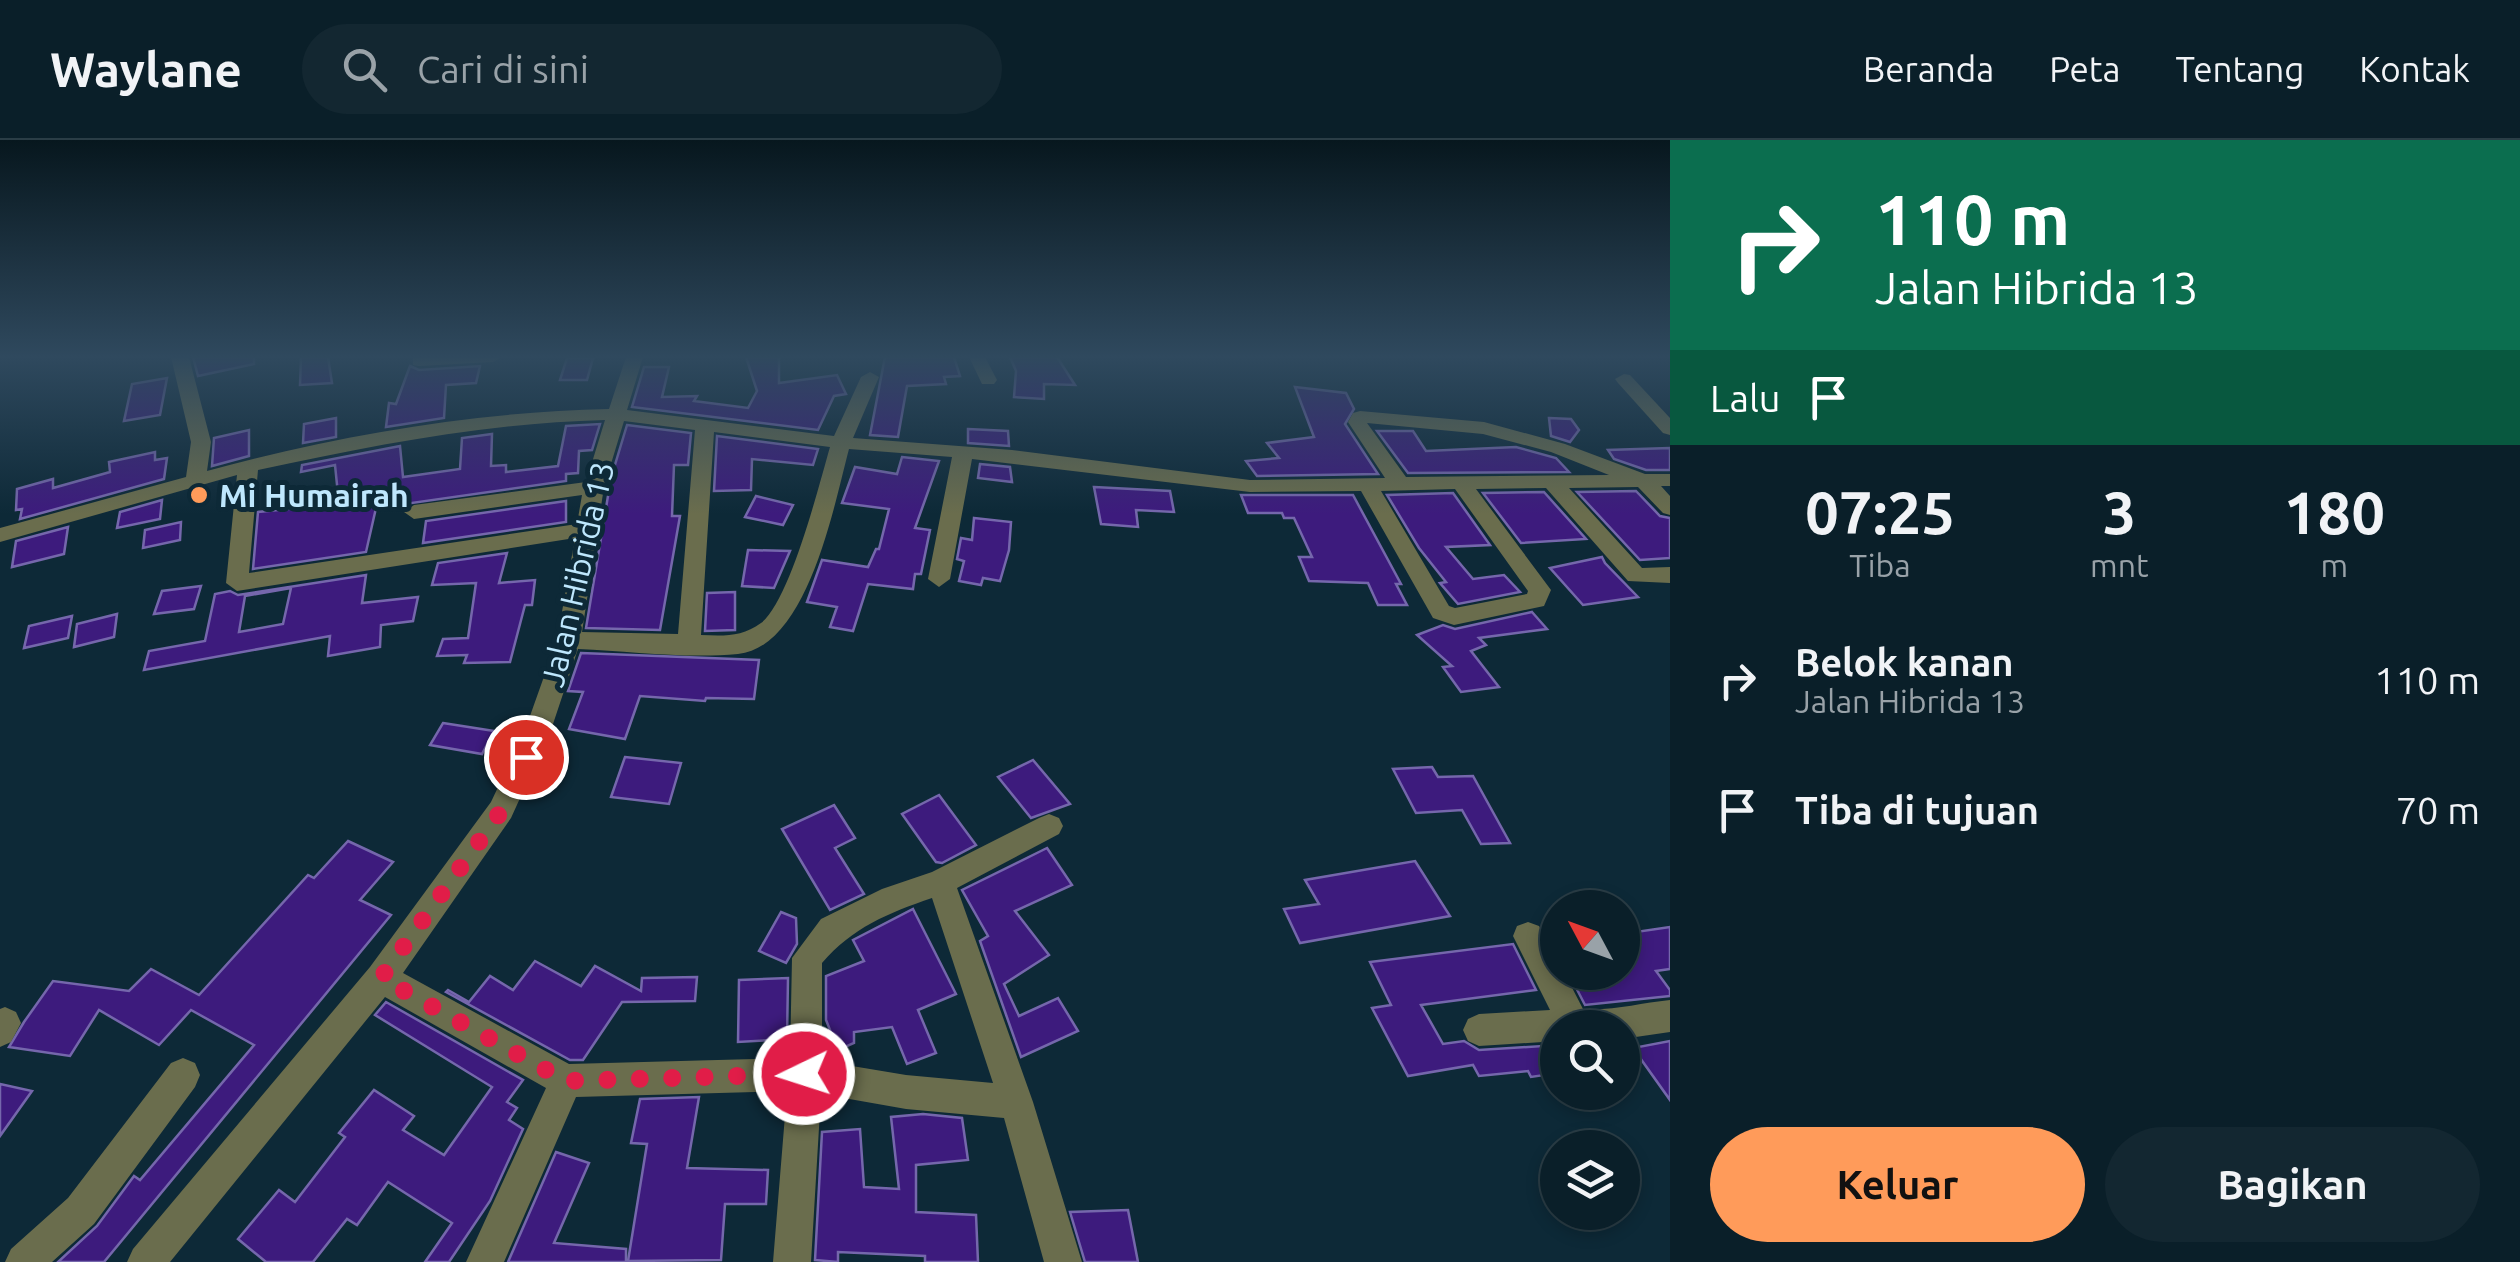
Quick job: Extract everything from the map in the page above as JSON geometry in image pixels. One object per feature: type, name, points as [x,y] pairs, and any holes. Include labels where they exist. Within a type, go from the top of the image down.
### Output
[{"type":"street","points":[[193,409],[201,442],[196,478]]},
{"type":"street","name":"Jalan Hibrida 13","points":[[146,1262],[381,978],[502,810],[538,730],[569,640],[584,530],[617,409]]},
{"type":"street","points":[[569,640],[740,645],[772,628],[815,534],[841,443],[856,409]]},
{"type":"street","points":[[0,534],[248,466],[416,430],[536,416],[616,414],[841,443],[1250,486],[1670,480]]},
{"type":"street","points":[[1662,414],[1670,429]]},
{"type":"street","points":[[1400,484],[1357,422],[1360,417],[1484,428],[1558,448],[1644,481],[1670,508]]},
{"type":"street","points":[[690,644],[704,423]]},
{"type":"street","points":[[938,579],[963,453]]},
{"type":"street","points":[[248,466],[237,582],[584,530]]},
{"type":"street","points":[[1552,483],[1636,576],[1670,575]]},
{"type":"street","points":[[1368,484],[1441,612],[1454,617],[1536,600],[1540,590],[1461,484]]},
{"type":"street","points":[[414,512],[594,487]]},
{"type":"street","points":[[792,1262],[807,1047],[806,958],[832,929],[892,898],[939,883],[1049,826]]},
{"type":"street","points":[[939,883],[953,911],[1016,1102],[1062,1262]]},
{"type":"street","points":[[1528,936],[1567,1010]]},
{"type":"street","points":[[381,978],[566,1081],[804,1074],[906,1092],[1016,1102]]},
{"type":"street","points":[[1640,1020],[1670,1016]]},
{"type":"street","points":[[1479,1030],[1540,1026]]},
{"type":"street","points":[[24,1262],[82,1211],[183,1074]]},
{"type":"street","points":[[486,1262],[566,1081]]},
{"type":"building","points":[[127,409],[161,409],[160,415],[124,421]]},
{"type":"building","points":[[388,409],[445,409],[444,418],[386,427]]},
{"type":"building","points":[[651,409],[828,409],[818,430]]},
{"type":"building","points":[[875,409],[903,409],[898,437],[870,435]]},
{"type":"building","points":[[1303,409],[1354,409],[1345,424],[1378,474],[1257,476],[1246,461],[1279,458],[1267,443],[1314,437]]},
{"type":"building","points":[[336,418],[336,437],[303,443],[304,424]]},
{"type":"building","points":[[1549,418],[1571,419],[1579,430],[1570,442],[1551,436]]},
{"type":"building","points":[[600,424],[592,450],[579,451],[578,473],[566,474],[566,481],[376,508],[366,552],[253,569],[258,512],[339,504],[335,465],[301,472],[302,465],[400,446],[403,477],[460,469],[462,438],[492,434],[491,466],[506,465],[506,472],[558,466],[566,426]]},
{"type":"building","points":[[627,425],[691,433],[688,465],[674,465],[672,516],[680,516],[660,630],[586,628],[611,478]]},
{"type":"building","points":[[968,429],[1008,431],[1009,446],[968,443]]},
{"type":"building","points":[[249,430],[249,456],[212,466],[214,438]]},
{"type":"building","points":[[1377,431],[1413,431],[1426,451],[1516,447],[1556,458],[1569,472],[1408,473]]},
{"type":"building","points":[[717,436],[818,449],[813,465],[752,459],[751,490],[714,491]]},
{"type":"building","points":[[1670,448],[1670,470],[1646,470],[1614,459],[1608,450]]},
{"type":"building","points":[[155,452],[155,460],[167,458],[164,479],[20,519],[22,509],[16,510],[17,489],[53,479],[53,488],[110,472],[109,462]]},
{"type":"building","points":[[902,457],[939,461],[915,528],[930,530],[921,574],[915,574],[913,589],[868,584],[853,631],[830,627],[837,607],[807,602],[822,560],[868,567],[879,549],[889,509],[842,503],[855,467],[897,474]]},
{"type":"building","points":[[980,464],[1010,467],[1012,482],[978,478]]},
{"type":"building","points":[[1094,487],[1170,491],[1174,512],[1136,510],[1138,527],[1101,524]]},
{"type":"building","points":[[1636,491],[1660,516],[1670,518],[1670,558],[1640,560],[1577,492]]},
{"type":"building","points":[[1544,492],[1586,539],[1521,543],[1483,493]]},
{"type":"building","points":[[1453,493],[1490,545],[1446,547],[1473,579],[1504,575],[1520,592],[1458,604],[1440,583],[1446,582],[1419,548],[1387,495]]},
{"type":"building","points":[[1241,495],[1353,495],[1401,584],[1396,584],[1407,605],[1378,605],[1368,583],[1309,581],[1299,557],[1312,557],[1294,518],[1284,518],[1282,513],[1248,513]]},
{"type":"building","points":[[756,496],[793,505],[783,525],[745,517]]},
{"type":"building","points":[[162,500],[160,519],[117,528],[120,512]]},
{"type":"building","points":[[566,501],[566,522],[423,543],[426,521]]},
{"type":"building","points":[[974,518],[1011,522],[1009,550],[1000,581],[983,578],[981,585],[959,581],[964,561],[957,559],[961,538],[972,540]]},
{"type":"building","points":[[181,522],[180,540],[143,548],[145,530]]},
{"type":"building","points":[[68,527],[64,554],[12,567],[16,541]]},
{"type":"building","points":[[748,550],[790,551],[774,588],[742,586]]},
{"type":"building","points":[[507,553],[499,583],[535,580],[532,605],[525,605],[510,662],[464,663],[467,655],[437,656],[443,639],[468,638],[476,583],[432,585],[438,563]]},
{"type":"building","points":[[1602,557],[1638,597],[1583,605],[1550,568]]},
{"type":"building","points":[[366,575],[362,603],[418,597],[413,621],[381,625],[380,647],[328,656],[330,636],[144,670],[149,651],[205,641],[215,594],[230,591],[238,595]],"holes":[[[291,588],[283,624],[239,632],[245,596]]]},
{"type":"building","points":[[201,586],[194,609],[154,614],[162,591]]},
{"type":"building","points":[[735,592],[735,630],[705,631],[707,593]]},
{"type":"building","points":[[1532,612],[1547,629],[1479,638],[1486,645],[1471,651],[1499,687],[1461,692],[1443,667],[1452,666],[1417,635],[1443,625],[1455,629]]},
{"type":"building","points":[[117,614],[114,637],[74,647],[77,624]]},
{"type":"building","points":[[72,616],[68,638],[24,648],[29,626]]},
{"type":"building","points":[[581,653],[759,660],[754,699],[705,701],[640,696],[625,739],[569,729],[583,692],[568,691]]},
{"type":"building","points":[[443,723],[494,731],[482,754],[430,745]]},
{"type":"building","points":[[625,757],[681,763],[669,804],[611,797]]},
{"type":"building","points":[[1033,760],[1070,804],[1031,818],[998,777]]},
{"type":"building","points":[[1432,767],[1438,777],[1473,776],[1510,843],[1481,844],[1462,810],[1416,813],[1393,769]]},
{"type":"building","points":[[939,795],[976,845],[942,863],[936,862],[902,814]]},
{"type":"building","points":[[834,805],[855,838],[835,848],[864,894],[830,910],[782,829]]},
{"type":"building","points":[[348,841],[393,862],[360,900],[391,915],[104,1262],[58,1262],[97,1226],[134,1176],[140,1180],[254,1045],[191,1010],[159,1045],[99,1010],[70,1056],[9,1047],[24,1022],[53,981],[129,991],[151,969],[199,995],[308,875],[314,878]]},
{"type":"building","points":[[1047,848],[1072,885],[1015,911],[1049,955],[1004,984],[1019,1016],[1058,998],[1078,1031],[1021,1057],[980,941],[988,936],[962,890]]},
{"type":"building","points":[[1415,861],[1450,916],[1300,943],[1284,909],[1319,904],[1305,880]]},
{"type":"building","points":[[913,909],[956,994],[918,1010],[936,1053],[907,1064],[892,1027],[854,1032],[854,1043],[838,1050],[826,1020],[826,976],[864,961],[853,940]]},
{"type":"building","points":[[781,912],[796,918],[797,944],[786,963],[759,951]]},
{"type":"building","points":[[1670,927],[1670,969],[1656,971],[1670,996],[1585,1005],[1577,990],[1640,990],[1640,931]]},
{"type":"building","points":[[1513,944],[1536,990],[1421,1005],[1443,1044],[1464,1041],[1479,1050],[1540,1046],[1540,1076],[1531,1077],[1528,1071],[1479,1076],[1473,1065],[1408,1076],[1372,1008],[1391,1005],[1370,962]]},
{"type":"building","points":[[535,961],[581,986],[595,966],[641,991],[642,978],[697,977],[695,1001],[622,1002],[583,1060],[570,1060],[446,992],[469,1002],[490,976],[513,990]]},
{"type":"building","points":[[788,978],[787,1039],[738,1042],[739,980]]},
{"type":"building","points":[[386,1002],[523,1080],[507,1102],[517,1108],[509,1120],[523,1129],[490,1201],[449,1262],[425,1262],[452,1223],[388,1182],[357,1225],[347,1219],[313,1262],[266,1262],[238,1239],[279,1190],[295,1202],[345,1137],[339,1133],[374,1090],[414,1116],[403,1130],[444,1155],[492,1087],[375,1015]]},
{"type":"building","points":[[1670,1041],[1670,1100],[1640,1058],[1640,1047]]},
{"type":"building","points":[[0,1084],[32,1091],[0,1136]]},
{"type":"building","points":[[699,1097],[687,1168],[768,1170],[766,1204],[725,1204],[721,1260],[628,1261],[647,1144],[631,1143],[640,1099]]},
{"type":"building","points":[[923,1114],[962,1118],[968,1160],[916,1165],[916,1212],[976,1215],[978,1262],[925,1262],[925,1256],[838,1252],[838,1262],[815,1260],[822,1132],[860,1129],[864,1187],[899,1189],[891,1117]]},
{"type":"building","points":[[556,1152],[589,1163],[554,1243],[626,1249],[626,1262],[508,1262]]},
{"type":"building","points":[[1128,1210],[1138,1262],[1085,1262],[1070,1212]]},
{"type":"place","name":"Mi Humairah","points":[[199,495]]},
{"type":"route","points":[[526,757],[502,810],[381,978],[566,1081],[804,1074]]}]
